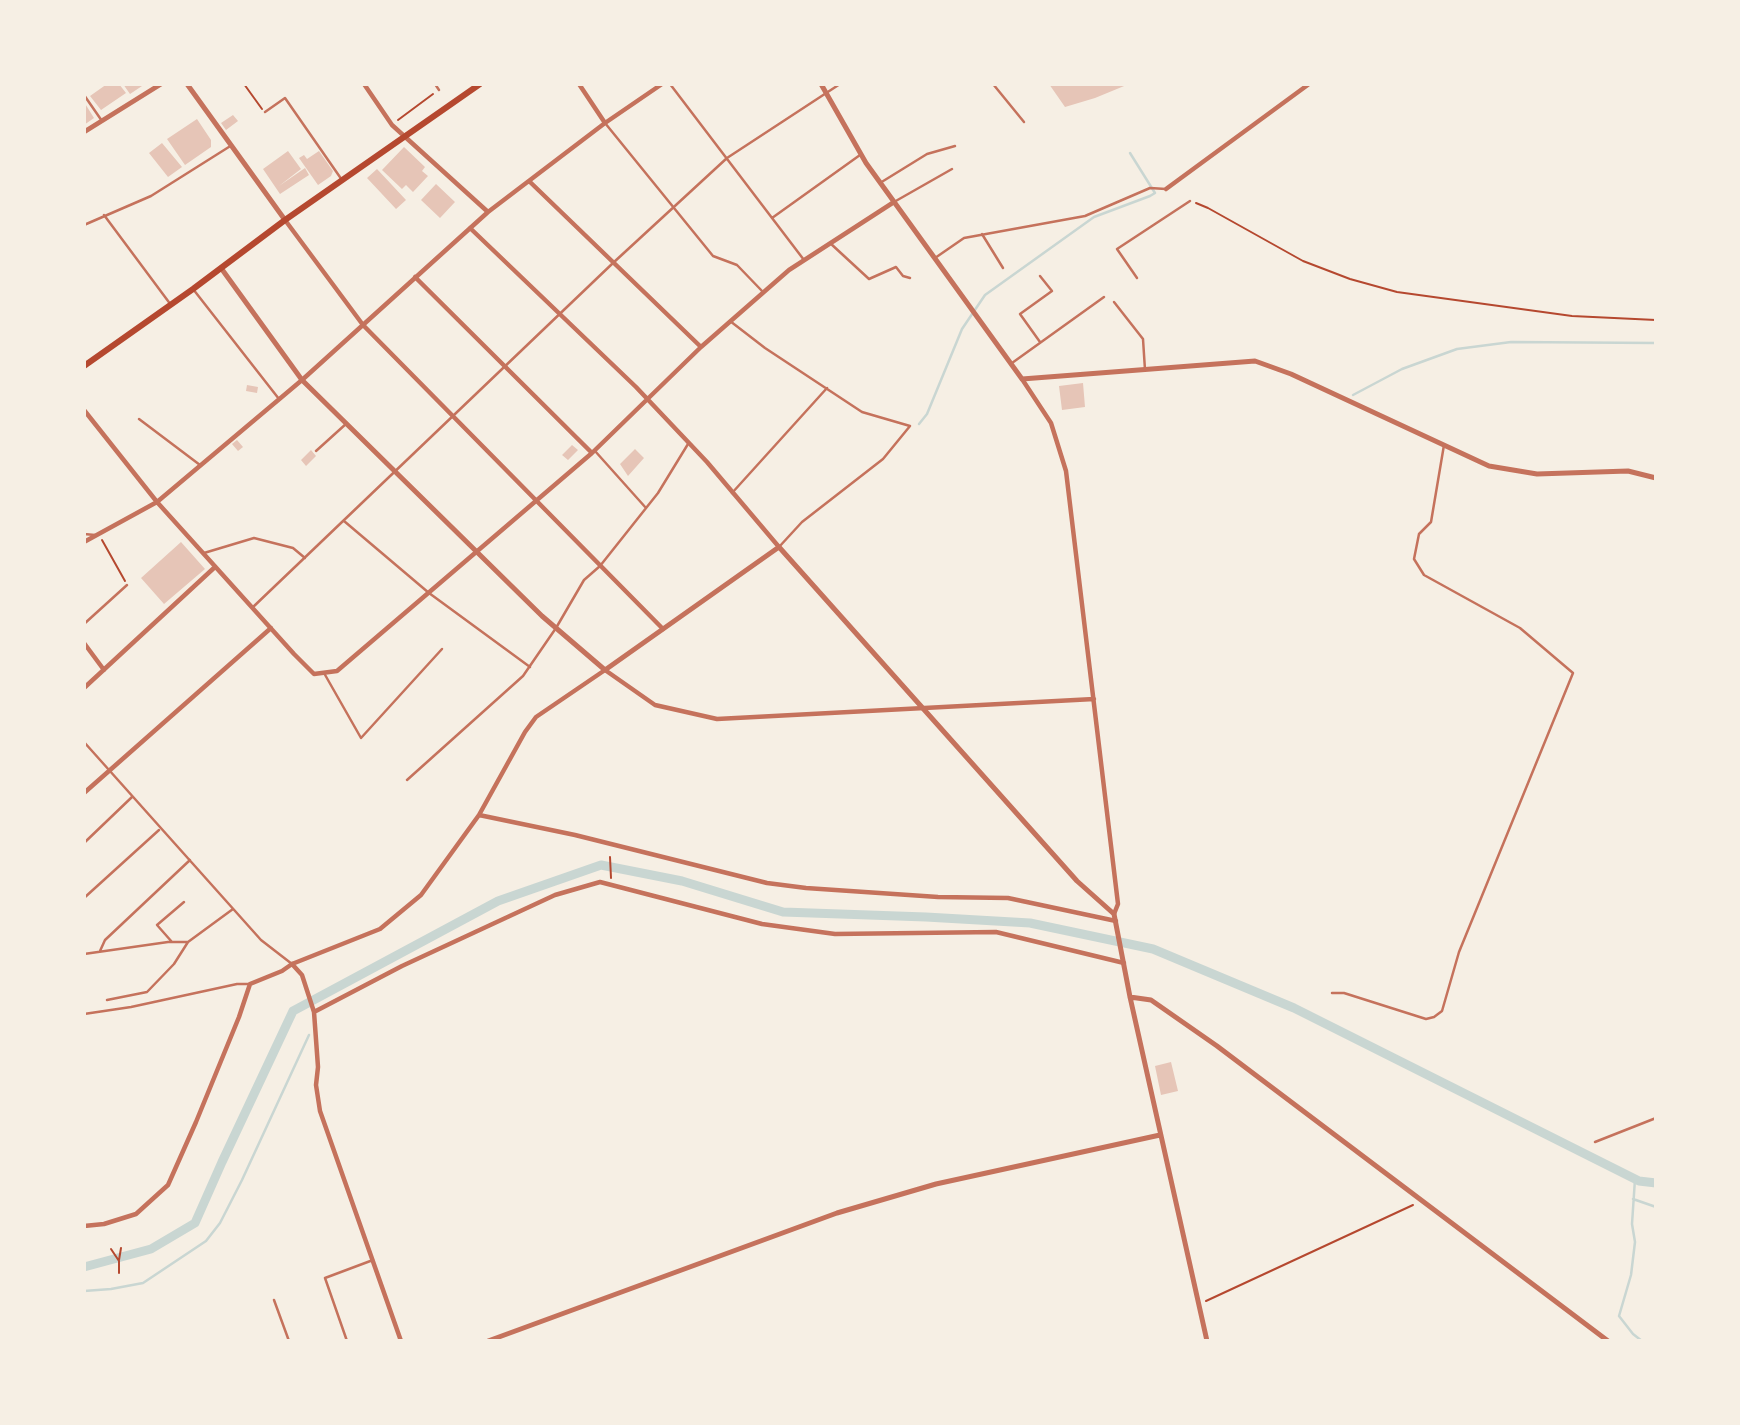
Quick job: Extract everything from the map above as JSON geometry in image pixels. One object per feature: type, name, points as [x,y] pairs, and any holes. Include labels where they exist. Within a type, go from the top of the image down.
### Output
[{"type":"main road","points":[[84,366],[285,220],[480,84]]},
{"type":"street","points":[[84,132],[161,84]]},
{"type":"street","points":[[187,84],[363,326],[663,629]]},
{"type":"street","points":[[364,84],[392,125],[488,212]]},
{"type":"street","points":[[579,84],[604,122]]},
{"type":"street","points":[[84,542],[156,502],[302,380],[488,212],[604,122],[662,84]]},
{"type":"street","points":[[821,84],[860,155],[1012,363],[1051,423],[1066,471],[1118,904],[1114,914],[1207,1341]]},
{"type":"street","points":[[1166,189],[1309,84]]},
{"type":"street","points":[[529,181],[701,347]]},
{"type":"street","points":[[84,410],[156,502],[314,674],[337,671],[594,452],[701,347],[763,292],[804,260],[894,201]]},
{"type":"street","points":[[470,229],[649,400],[1077,881],[1114,914]]},
{"type":"street","points":[[221,268],[302,380],[556,628],[605,670],[655,705],[717,719],[1094,699]]},
{"type":"street","points":[[415,277],[594,452]]},
{"type":"street","points":[[1022,379],[1255,361],[1291,374],[1489,466],[1538,474],[1628,471],[1656,478]]},
{"type":"street","points":[[84,1226],[104,1224],[136,1213],[167,1185],[196,1122],[250,984],[380,929],[421,895],[479,815],[536,717],[779,547]]},
{"type":"street","points":[[84,688],[215,568]]},
{"type":"street","points":[[84,793],[271,628]]},
{"type":"street","points":[[84,643],[104,670]]},
{"type":"street","points":[[479,815],[575,835],[767,883],[938,897],[1008,898],[1116,923]]},
{"type":"street","points":[[314,1012],[402,966],[555,895],[600,881],[762,924],[835,934],[996,932],[1124,963]]},
{"type":"street","points":[[292,964],[302,975],[314,1012],[318,1067],[316,1085],[320,1111],[401,1341]]},
{"type":"street","points":[[1130,997],[1151,1000],[1217,1046],[1608,1341]]},
{"type":"street","points":[[488,1341],[837,1213],[936,1184],[1160,1135]]},
{"type":"lane","points":[[435,84],[439,90]]},
{"type":"lane","points":[[670,84],[804,260]]},
{"type":"lane","points":[[826,92],[827,84]]},
{"type":"lane","points":[[252,608],[612,263],[727,158],[840,84]]},
{"type":"lane","points":[[993,84],[1024,122]]},
{"type":"lane","points":[[84,95],[102,121]]},
{"type":"lane","points":[[265,112],[285,98],[342,180]]},
{"type":"lane","points":[[604,122],[713,256],[737,265],[763,292]]},
{"type":"lane","points":[[84,225],[151,196],[232,145]]},
{"type":"lane","points":[[880,183],[927,155],[955,146]]},
{"type":"lane","points":[[772,218],[860,155]]},
{"type":"lane","points":[[894,201],[951,169]]},
{"type":"lane","points":[[935,258],[964,238],[1085,216],[1150,188],[1166,189]]},
{"type":"lane","points":[[1137,278],[1117,249],[1190,201]]},
{"type":"lane","points":[[104,215],[171,305]]},
{"type":"lane","points":[[982,234],[1003,268]]},
{"type":"lane","points":[[830,242],[869,279],[896,267],[903,276],[910,278]]},
{"type":"lane","points":[[1040,276],[1052,291],[1020,314],[1041,342]]},
{"type":"lane","points":[[193,289],[279,399]]},
{"type":"lane","points":[[1012,363],[1104,297]]},
{"type":"lane","points":[[1114,302],[1143,339],[1146,370]]},
{"type":"lane","points":[[730,321],[765,348],[862,412],[910,426],[883,459],[802,522],[779,547]]},
{"type":"lane","points":[[732,493],[827,388]]},
{"type":"lane","points":[[139,419],[200,466]]},
{"type":"lane","points":[[316,451],[347,423]]},
{"type":"lane","points":[[407,780],[530,667],[584,580],[600,566],[658,493],[689,443]]},
{"type":"lane","points":[[1332,993],[1345,993],[1426,1019],[1442,1011],[1459,952],[1573,673],[1520,628],[1424,575],[1414,559],[1419,534],[1431,522],[1444,446]]},
{"type":"lane","points":[[594,452],[646,508]]},
{"type":"lane","points":[[344,521],[429,593],[530,667]]},
{"type":"lane","points":[[84,534],[99,535]]},
{"type":"lane","points":[[204,553],[254,538],[293,548],[306,558]]},
{"type":"lane","points":[[84,624],[127,585]]},
{"type":"lane","points":[[324,673],[361,738],[442,649]]},
{"type":"lane","points":[[84,742],[261,940],[292,964]]},
{"type":"lane","points":[[84,843],[132,797]]},
{"type":"lane","points":[[84,898],[161,829]]},
{"type":"lane","points":[[100,951],[105,940],[190,860]]},
{"type":"lane","points":[[172,942],[157,925],[184,902]]},
{"type":"lane","points":[[107,1000],[147,992],[174,964],[188,942],[233,909]]},
{"type":"lane","points":[[84,954],[188,942]]},
{"type":"lane","points":[[84,1014],[131,1007],[237,984],[250,984]]},
{"type":"lane","points":[[1595,1142],[1656,1118]]},
{"type":"lane","points":[[348,1341],[324,1278],[373,1260]]},
{"type":"lane","points":[[274,1300],[289,1341]]},
{"type":"path","points":[[244,84],[265,112]]},
{"type":"path","points":[[392,125],[439,90]]},
{"type":"path","points":[[1190,201],[1208,208],[1303,261],[1397,292],[1573,316],[1656,320]]},
{"type":"path","points":[[99,535],[127,585]]},
{"type":"path","points":[[610,857],[611,882]]},
{"type":"path","points":[[1199,1304],[1422,1201]]},
{"type":"path","points":[[119,1273],[121,1248]]},
{"type":"path","points":[[111,1249],[119,1261]]},
{"type":"building","points":[[107,84],[119,84],[126,93],[101,110],[90,96]]},
{"type":"building","points":[[123,84],[145,84],[130,94]]},
{"type":"building","points":[[1049,84],[1129,84],[1065,107]]},
{"type":"building","points":[[84,102],[94,118],[84,125]]},
{"type":"building","points":[[233,115],[238,121],[226,130],[221,123]]},
{"type":"building","points":[[197,119],[211,140],[211,147],[185,165],[167,139]]},
{"type":"building","points":[[162,143],[182,167],[168,177],[149,153]]},
{"type":"building","points":[[404,147],[425,167],[422,171],[428,176],[413,192],[406,185],[402,189],[382,170]]},
{"type":"building","points":[[288,151],[301,169],[279,186],[305,168],[309,175],[280,194],[263,169]]},
{"type":"building","points":[[319,151],[333,171],[331,176],[318,185],[299,158],[304,155],[307,159]]},
{"type":"building","points":[[377,169],[406,200],[396,209],[367,178]]},
{"type":"building","points":[[436,184],[455,202],[440,218],[421,200]]},
{"type":"building","points":[[1083,383],[1085,407],[1062,410],[1059,386]]},
{"type":"building","points":[[247,385],[258,387],[257,393],[246,391]]},
{"type":"building","points":[[237,440],[243,447],[238,451],[232,444]]},
{"type":"building","points":[[572,445],[578,450],[568,460],[562,455]]},
{"type":"building","points":[[635,449],[644,458],[628,476],[620,464]]},
{"type":"building","points":[[311,450],[316,456],[306,466],[301,460]]},
{"type":"building","points":[[181,542],[205,569],[164,604],[141,578]]},
{"type":"building","points":[[1171,1062],[1178,1091],[1161,1095],[1155,1066]]},
{"type":"waterway","points":[[919,424],[927,414],[962,329],[985,295],[1094,217],[1155,193],[1130,153]]},
{"type":"waterway","points":[[1353,395],[1402,369],[1457,349],[1511,342],[1656,343]]},
{"type":"waterway","points":[[84,1267],[151,1249],[195,1223],[293,1011],[498,901],[601,865],[682,881],[783,912],[1030,923],[1153,949],[1294,1008],[1639,1181],[1656,1183]]},
{"type":"waterway","points":[[84,1291],[143,1283],[206,1241],[220,1223],[242,1180],[309,1035]]},
{"type":"waterway","points":[[1635,1179],[1632,1224],[1635,1242],[1631,1275],[1619,1316],[1642,1341]]},
{"type":"waterway","points":[[1633,1199],[1656,1207]]}]
